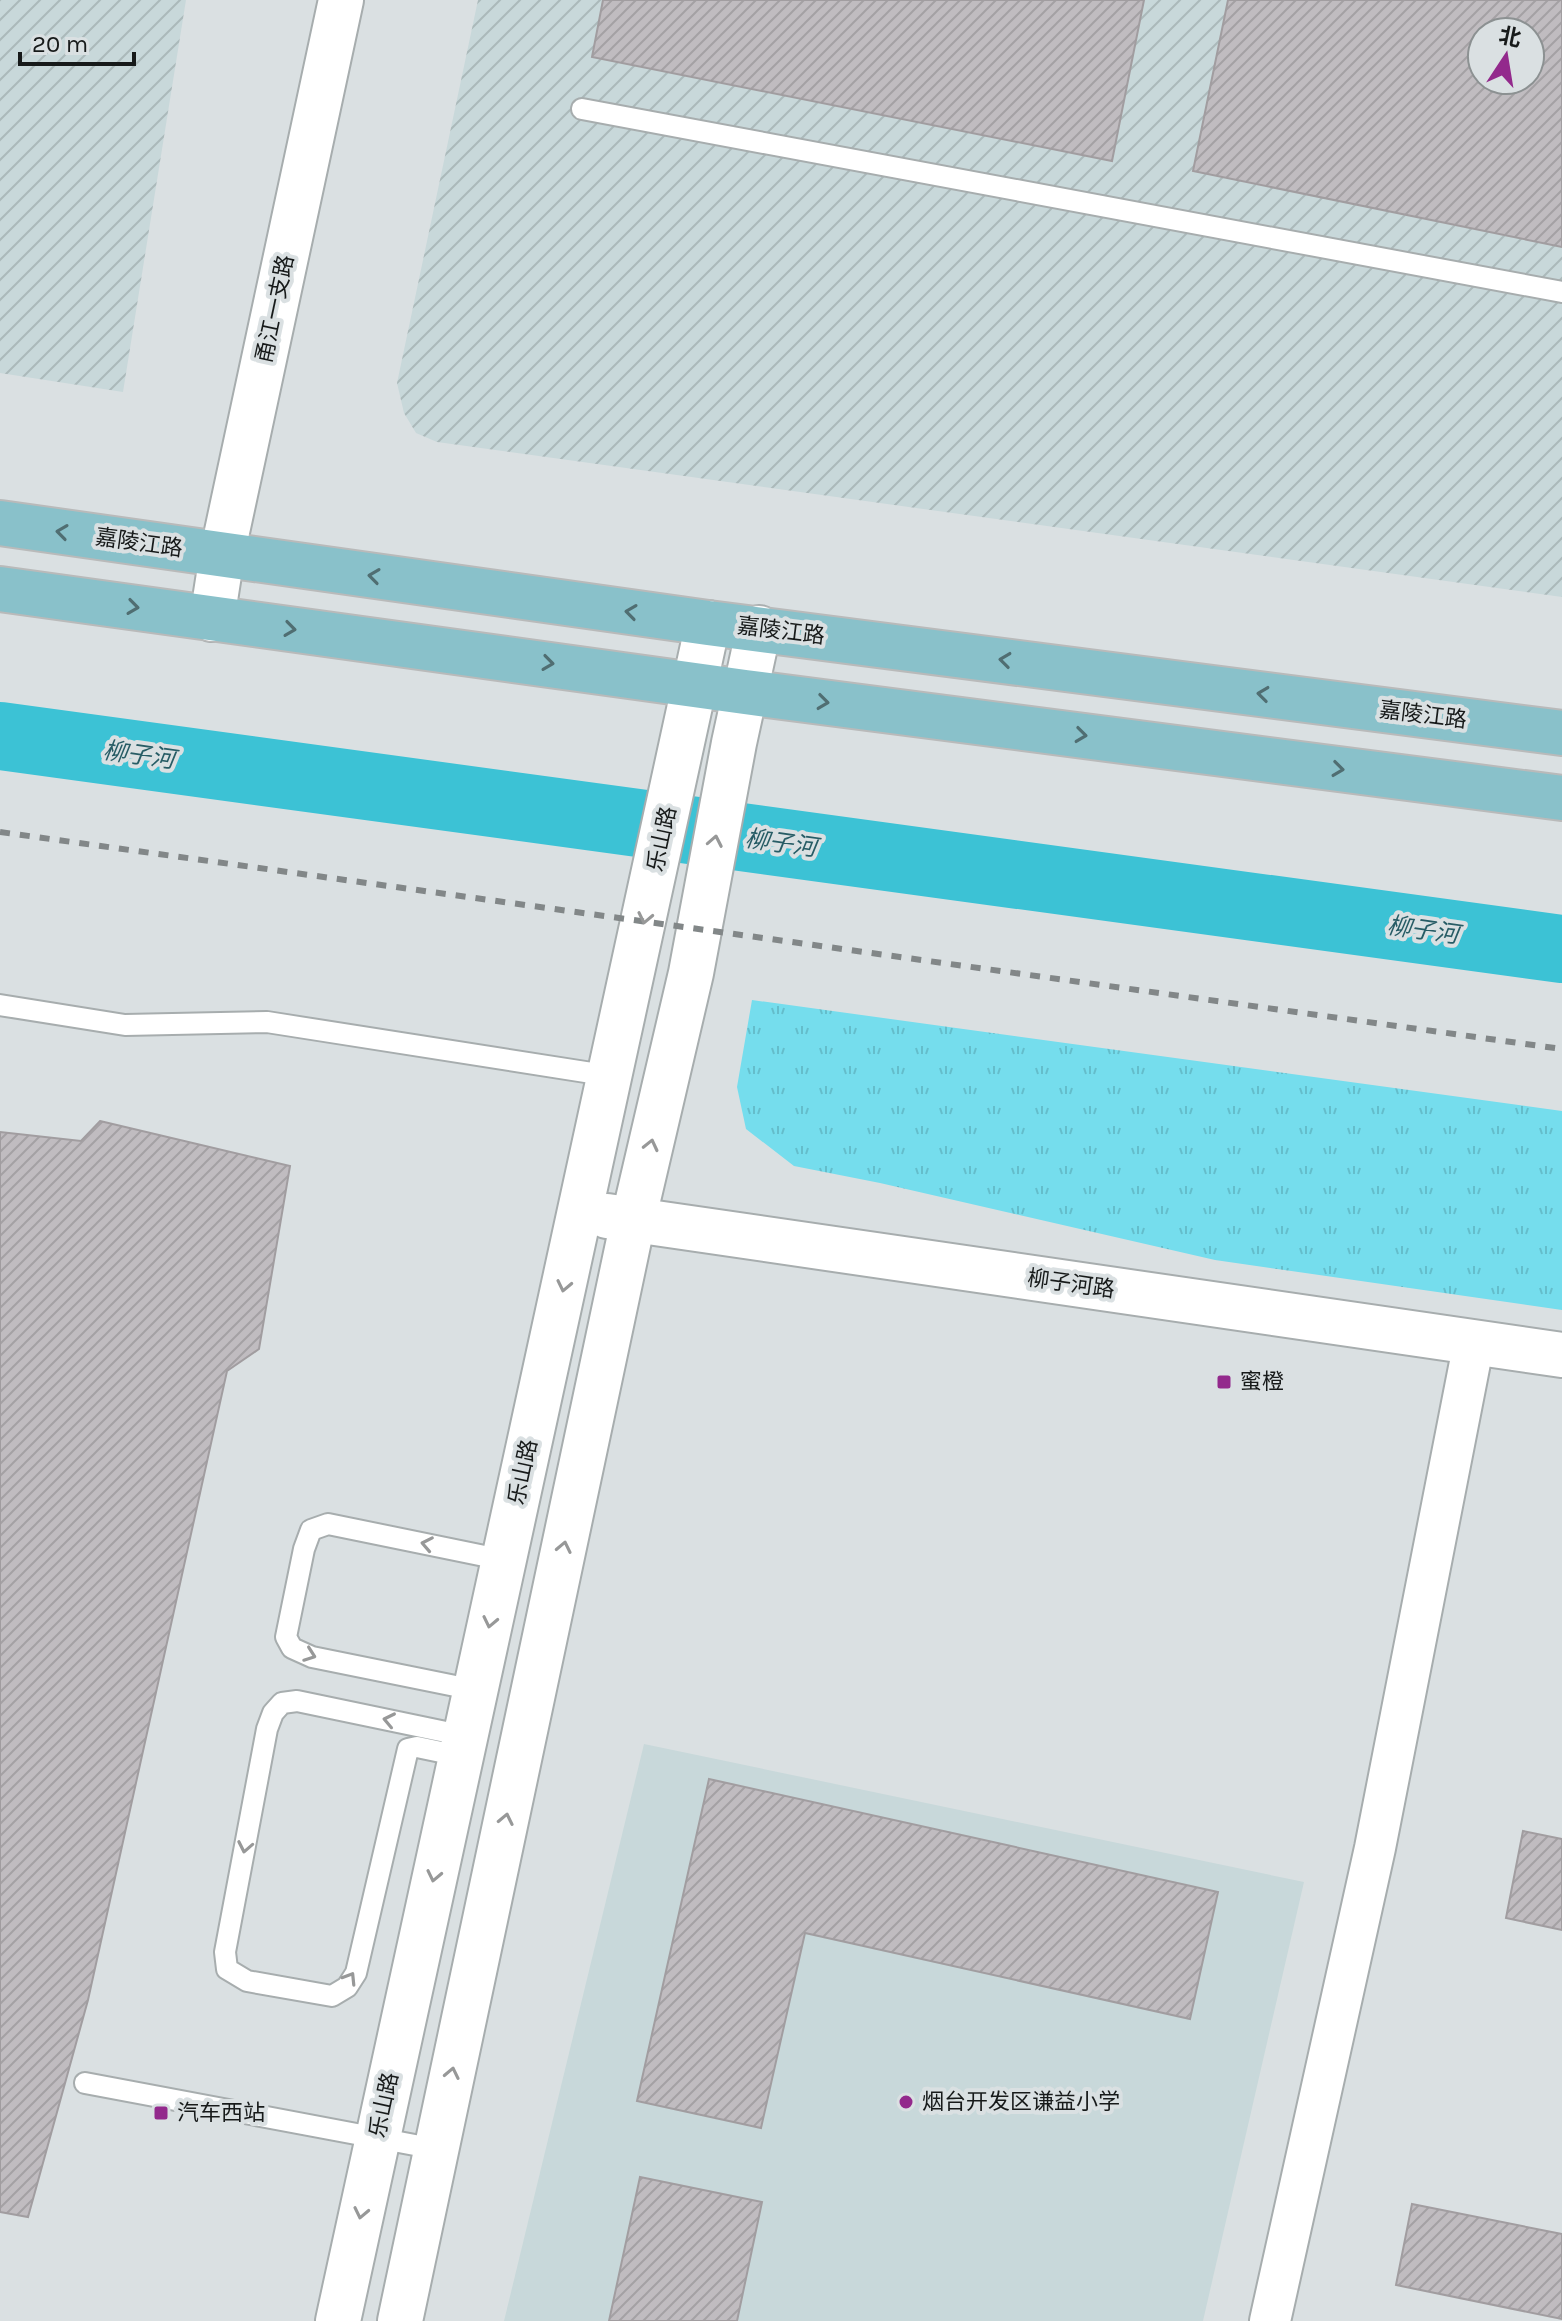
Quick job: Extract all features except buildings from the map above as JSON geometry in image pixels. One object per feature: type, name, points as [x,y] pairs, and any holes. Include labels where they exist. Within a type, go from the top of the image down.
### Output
[{"type":"main road","name":"嘉陵江路","points":[[0,523],[708,623],[1562,733]]},
{"type":"main road","points":[[0,589],[745,692],[1562,798]]},
{"type":"street","name":"甬江一支路","points":[[212,619],[222,555],[341,0]]},
{"type":"street","name":"乐山路","points":[[338,2321],[708,623]]},
{"type":"street","points":[[400,2321],[633,1221],[691,973],[759,628]]},
{"type":"street","name":"柳子河路","points":[[581,1210],[633,1221],[1562,1355]]},
{"type":"street","points":[[1270,2321],[1375,1848],[1474,1342]]},
{"type":"lane","points":[[582,109],[1562,292]]},
{"type":"lane","points":[[0,1005],[125,1025],[267,1022],[611,1076]]},
{"type":"lane","points":[[475,1690],[312,1657],[292,1648],[286,1637],[304,1549],[311,1530],[328,1524],[504,1560]]},
{"type":"lane","points":[[297,1701],[463,1746],[408,1749],[356,1973],[347,1987],[332,1996],[247,1981],[227,1969],[225,1952],[267,1729],[273,1713],[282,1703],[297,1701]]},
{"type":"lane","points":[[85,2083],[436,2149]]},
{"type":"shaded area","points":[[0,0],[186,0],[123,392],[0,373]]},
{"type":"shaded area","points":[[478,0],[1562,0],[1562,597],[437,442],[416,433],[404,413],[397,383]]},
{"type":"shaded area","name":"烟台开发区谦益小学","points":[[644,1744],[1304,1882],[1203,2321],[504,2321]]},
{"type":"green space","points":[[752,1000],[1562,1111],[1562,1310],[1215,1260],[794,1166],[746,1129],[737,1087]]},
{"type":"waterway","name":"柳子河","points":[[0,736],[1562,949]]},
{"type":"railway","points":[[0,832],[1562,1049]]},
{"type":"place","name":"蜜橙","points":[[1224,1382]]},
{"type":"place","name":"烟台开发区谦益小学","points":[[906,2102]]},
{"type":"place","name":"汽车西站","points":[[161,2113]]}]
